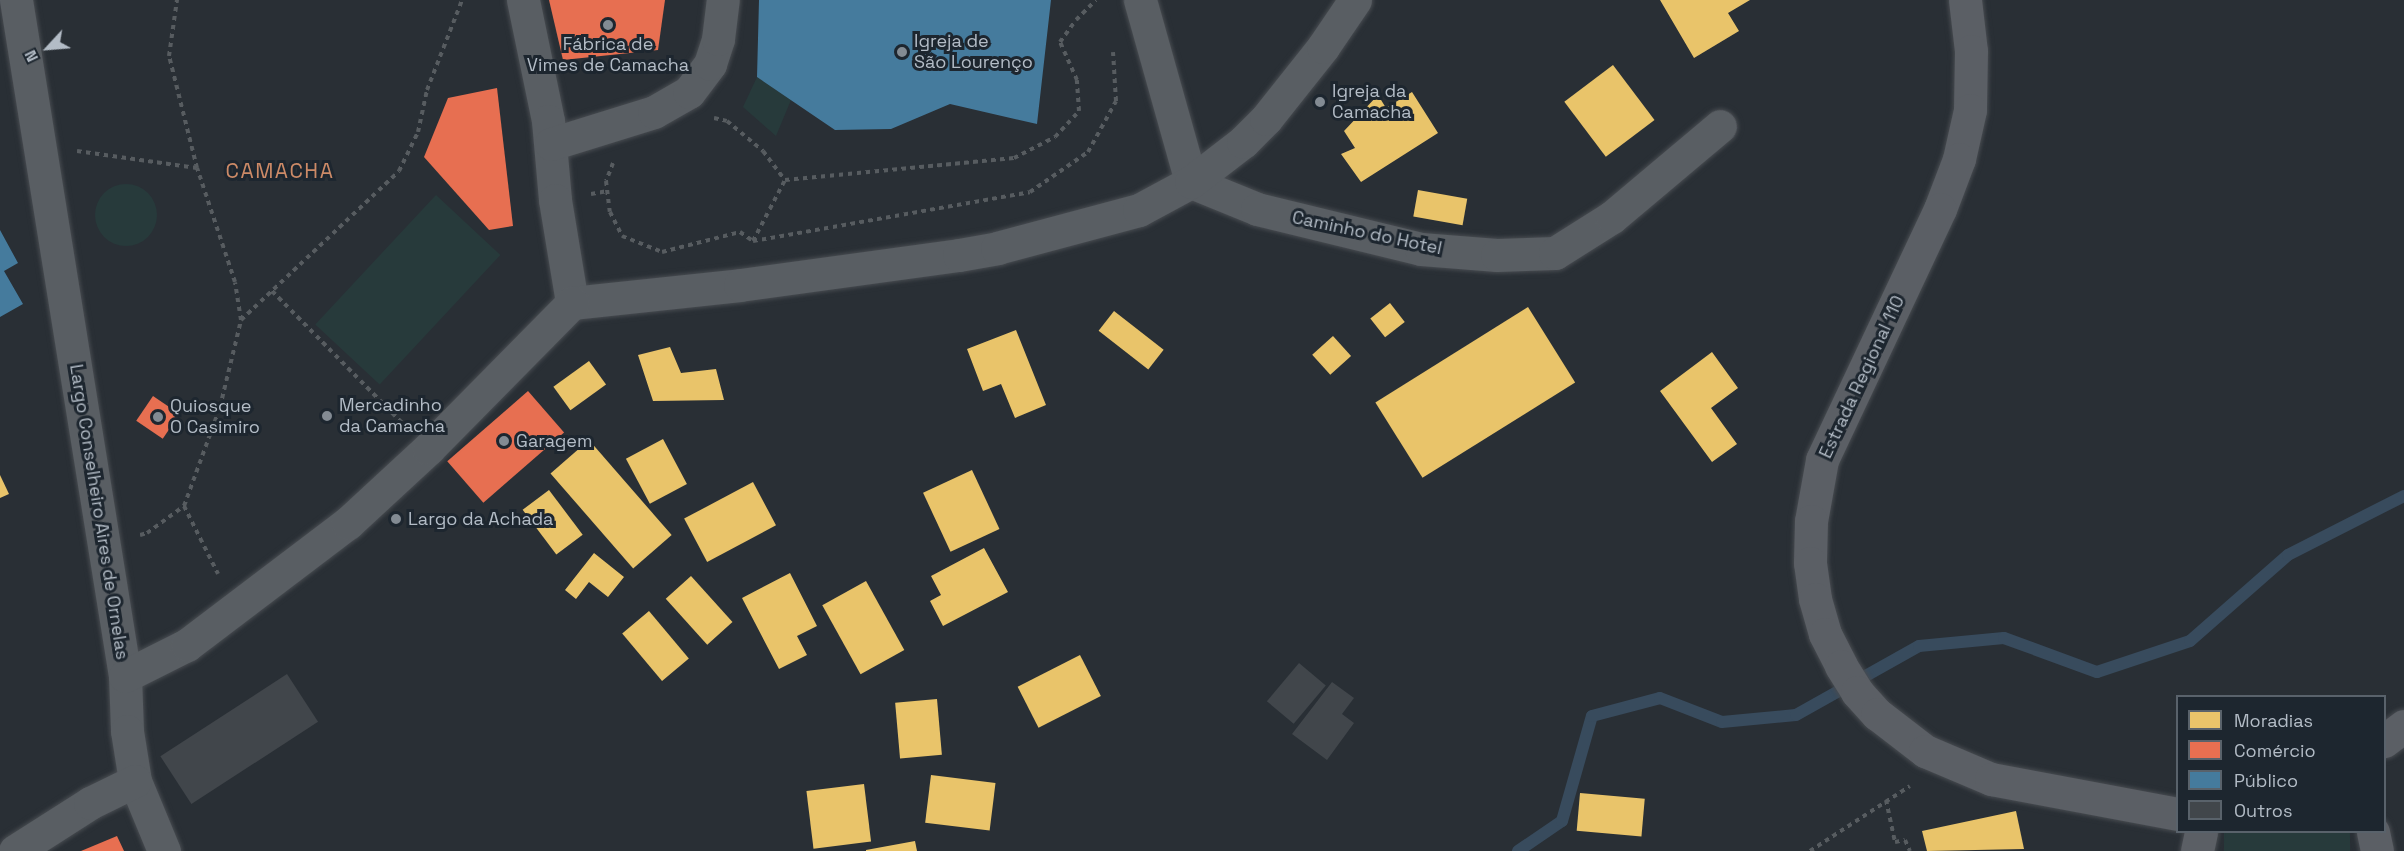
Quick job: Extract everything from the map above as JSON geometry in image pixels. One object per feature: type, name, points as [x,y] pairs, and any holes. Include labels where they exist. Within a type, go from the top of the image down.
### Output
[{"type":"main road","name":"Estrada Regional 110","points":[[1965,0],[1971,51],[1970,110],[1959,159],[1940,209],[1822,460],[1811,521],[1810,564],[1815,599],[1826,634],[1841,666],[1857,692],[1877,714],[1930,753],[1991,779],[2176,814]]},
{"type":"main road","points":[[2386,740],[2404,726]]},
{"type":"main road","points":[[2197,851],[2201,833]]},
{"type":"main road","points":[[2373,833],[2377,851]]},
{"type":"street","name":"Largo Conselheiro Aires de Ornelas","points":[[16,0],[125,676],[187,645],[348,523],[429,448],[572,303]]},
{"type":"street","points":[[523,0],[551,144],[555,200],[572,303],[740,285],[997,248],[1138,210],[1191,182],[1243,142],[1266,119],[1323,47],[1355,0]]},
{"type":"street","points":[[551,144],[654,112],[689,92],[710,64],[718,39],[723,0]]},
{"type":"street","points":[[1140,0],[1191,182]]},
{"type":"street","name":"Caminho do Hotel","points":[[1191,182],[1257,209],[1422,249],[1497,255],[1555,253],[1612,218],[1720,126]]},
{"type":"street","points":[[125,676],[127,731],[135,780],[164,851]]},
{"type":"street","points":[[15,851],[90,803],[135,780]]},
{"type":"path","points":[[104,544],[147,533],[184,506],[220,407],[241,320],[236,282],[196,168],[170,56],[177,0]]},
{"type":"path","points":[[241,320],[399,171],[418,132],[427,90],[462,0]]},
{"type":"path","points":[[785,180],[1014,158],[1055,137],[1079,111],[1077,80],[1060,42],[1076,20],[1096,0]]},
{"type":"path","points":[[615,157],[606,181],[610,212],[622,236],[662,252],[740,232],[753,241],[1030,192],[1088,152],[1116,101],[1113,45]]},
{"type":"path","points":[[705,117],[727,121],[763,151],[785,180]]},
{"type":"path","points":[[40,146],[196,168]]},
{"type":"path","points":[[740,285],[753,241],[785,180]]},
{"type":"path","points":[[272,291],[404,425]]},
{"type":"path","points":[[184,506],[236,609]]},
{"type":"path","points":[[1810,851],[1912,784],[1930,753]]},
{"type":"path","points":[[1886,800],[1895,842],[1905,840],[1910,851]]},
{"type":"shaded area","points":[[757,77],[791,100],[776,136],[743,107]]},
{"type":"shaded area","points":[[120,184],[132,184],[148,193],[155,203],[157,215],[155,227],[148,237],[132,246],[120,246],[109,241],[100,232],[95,221],[95,209],[100,198],[109,189]]},
{"type":"shaded area","points":[[436,195],[500,255],[380,384],[315,324]]},
{"type":"shaded area","points":[[2224,833],[2350,833],[2350,851],[2224,851]]},
{"type":"building: Moradias","points":[[1660,0],[1750,0],[1728,13],[1739,31],[1694,58]]},
{"type":"building: Moradias","points":[[1613,65],[1655,120],[1606,157],[1564,102]]},
{"type":"building: Moradias","points":[[1412,92],[1438,133],[1361,182],[1341,154],[1355,148],[1344,131],[1378,95],[1386,108]]},
{"type":"building: Moradias","points":[[1418,190],[1467,199],[1463,225],[1413,217]]},
{"type":"building: Moradias","points":[[1390,303],[1405,322],[1385,337],[1370,318]]},
{"type":"building: Moradias","points":[[1528,307],[1575,382],[1423,478],[1375,402]]},
{"type":"building: Moradias","points":[[1114,311],[1164,350],[1148,369],[1099,331]]},
{"type":"building: Moradias","points":[[1016,330],[1046,405],[1015,418],[1001,384],[983,391],[967,349]]},
{"type":"building: Moradias","points":[[1333,336],[1351,356],[1330,375],[1312,355]]},
{"type":"building: Moradias","points":[[670,347],[681,373],[716,369],[724,400],[653,401],[638,355]]},
{"type":"building: Moradias","points":[[1712,352],[1738,388],[1711,408],[1737,444],[1712,462],[1660,391]]},
{"type":"building: Moradias","points":[[589,361],[606,384],[570,410],[553,387]]},
{"type":"building: Moradias","points":[[663,439],[687,484],[650,504],[626,459]]},
{"type":"building: Moradias","points":[[589,440],[672,535],[633,569],[551,473]]},
{"type":"building: Moradias","points":[[972,470],[999,529],[951,552],[923,493]]},
{"type":"building: Moradias","points":[[0,475],[9,494],[0,498]]},
{"type":"building: Moradias","points":[[753,482],[776,525],[707,562],[684,519]]},
{"type":"building: Moradias","points":[[549,490],[583,535],[556,555],[523,510]]},
{"type":"building: Moradias","points":[[984,548],[1008,592],[943,626],[930,601],[941,595],[931,576]]},
{"type":"building: Moradias","points":[[594,553],[624,577],[608,597],[589,582],[576,599],[565,590]]},
{"type":"building: Moradias","points":[[790,573],[817,626],[797,636],[807,655],[779,669],[742,598]]},
{"type":"building: Moradias","points":[[691,576],[732,622],[707,645],[666,599]]},
{"type":"building: Moradias","points":[[866,581],[904,650],[861,674],[822,605]]},
{"type":"building: Moradias","points":[[649,611],[689,658],[662,681],[622,633]]},
{"type":"building: Moradias","points":[[1080,655],[1101,696],[1039,728],[1018,687]]},
{"type":"building: Moradias","points":[[937,699],[942,755],[900,758],[895,703]]},
{"type":"building: Moradias","points":[[931,775],[996,783],[990,831],[925,823]]},
{"type":"building: Moradias","points":[[864,784],[871,842],[814,849],[806,791]]},
{"type":"building: Moradias","points":[[1580,793],[1645,799],[1641,837],[1577,831]]},
{"type":"building: Moradias","points":[[2016,811],[2024,849],[1927,851],[1922,831]]},
{"type":"building: Moradias","points":[[915,841],[917,851],[866,851],[866,850]]},
{"type":"building: Comércio","name":"Fábrica de Vimes de Camacha","points":[[549,0],[665,0],[658,50],[563,60]]},
{"type":"building: Comércio","points":[[497,88],[513,226],[489,230],[424,157],[448,98]]},
{"type":"building: Comércio","points":[[528,391],[564,433],[483,503],[447,461]]},
{"type":"building: Comércio","name":"Quiosque O Casimiro","points":[[153,396],[180,414],[163,439],[136,421]]},
{"type":"building: Comércio","points":[[117,836],[124,851],[81,851]]},
{"type":"building: Público","name":"Igreja de São Lourenço","points":[[759,0],[1051,0],[1037,124],[950,104],[891,129],[835,130],[757,77]]},
{"type":"building: Público","points":[[0,230],[18,263],[4,271],[23,304],[0,317]]},
{"type":"building: Outros","points":[[1299,663],[1326,685],[1294,724],[1267,701]]},
{"type":"building: Outros","points":[[287,674],[318,722],[191,804],[160,756]]},
{"type":"building: Outros","points":[[1332,682],[1354,698],[1342,714],[1354,723],[1327,760],[1292,734]]},
{"type":"waterway","points":[[1518,851],[1562,821],[1592,716],[1660,698],[1722,722],[1796,715],[1919,646],[2004,638],[2097,672],[2190,641],[2288,555],[2404,496]]},
{"type":"place","name":"Fábrica de Vimes de Camacha","points":[[608,25]]},
{"type":"place","name":"Igreja de São Lourenço","points":[[902,52]]},
{"type":"place","name":"Igreja da Camacha","points":[[1320,102]]},
{"type":"place","name":"Mercadinho da Camacha","points":[[327,416]]},
{"type":"place","name":"Quiosque O Casimiro","points":[[158,417]]},
{"type":"place","name":"Garagem","points":[[504,441]]},
{"type":"place","name":"Largo da Achada","points":[[396,519]]},
{"type":"district","name":"CAMACHA","points":[[280,171]]}]
